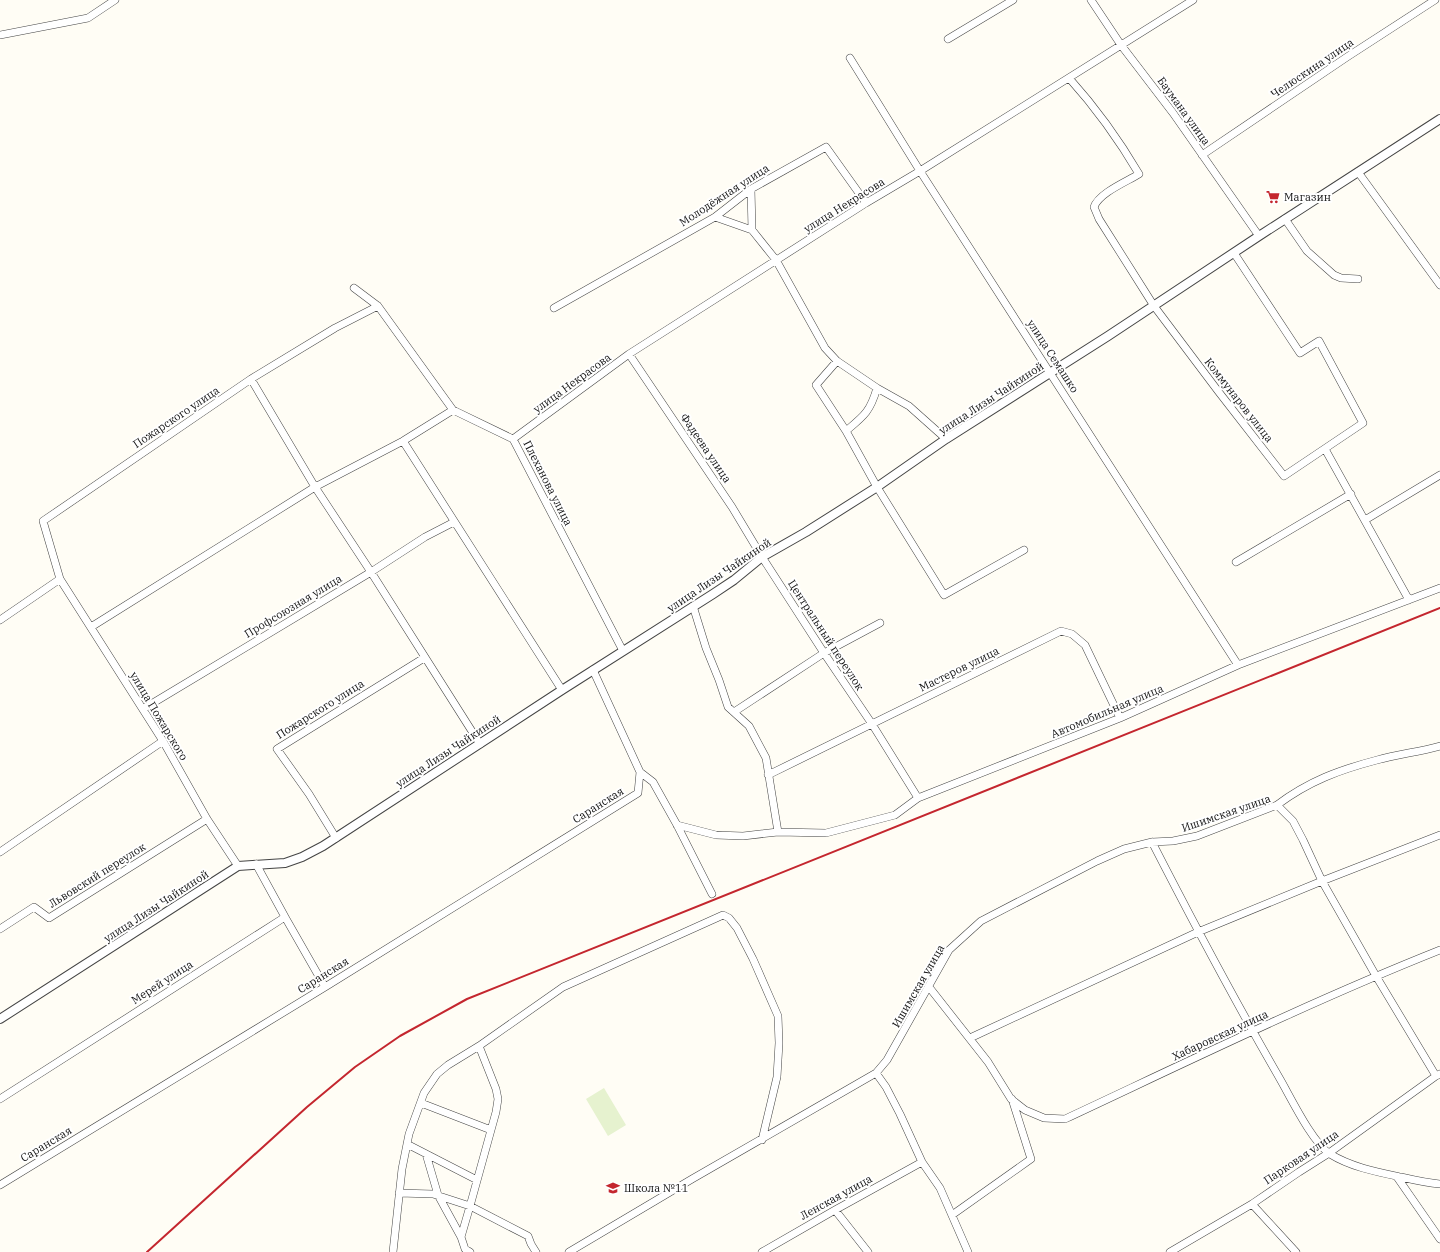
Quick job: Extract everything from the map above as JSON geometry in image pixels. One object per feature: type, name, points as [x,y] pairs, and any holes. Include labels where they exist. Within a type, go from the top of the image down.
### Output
[{"type":"street","points":[[0,35],[88,18],[115,0]]},
{"type":"street","points":[[948,39],[1013,0]]},
{"type":"street","name":"Баумана улица","points":[[1092,0],[1121,45],[1172,113],[1259,236]]},
{"type":"street","name":"улица Некрасова","points":[[513,439],[629,354],[866,203],[920,171],[1193,0]]},
{"type":"street","name":"Челюскина улица","points":[[1202,155],[1347,57],[1435,0]]},
{"type":"street","name":"улица Семашко","points":[[850,58],[920,171],[1238,665]]},
{"type":"street","name":"Коммунаров улица","points":[[1069,78],[1102,117],[1123,147],[1139,174],[1112,189],[1096,202],[1094,207],[1099,219],[1154,306],[1284,476],[1363,424],[1319,341],[1300,353],[1234,253]]},
{"type":"street","name":"улица Лизы Чайкиной","points":[[0,1019],[238,866],[285,863],[302,857],[336,838],[562,690],[734,580],[762,557],[806,532],[877,487],[946,439],[1051,373],[1284,219],[1440,119]]},
{"type":"street","name":"Молодёжная улица","points":[[554,308],[715,217],[751,189],[826,147],[866,203]]},
{"type":"street","points":[[1358,172],[1440,285]]},
{"type":"street","points":[[751,189],[752,230]]},
{"type":"street","points":[[715,217],[752,230],[776,260],[825,348],[837,362],[877,388],[909,406],[946,439]]},
{"type":"street","points":[[1284,219],[1307,252],[1330,272],[1341,278],[1358,279]]},
{"type":"street","name":"Плеханова улица","points":[[354,288],[378,306],[453,410],[513,439],[623,652]]},
{"type":"street","name":"Пожарского улица","points":[[60,579],[43,521],[251,379],[335,328],[378,306]]},
{"type":"street","name":"Фадеева улица","points":[[629,354],[728,500],[762,557]]},
{"type":"street","points":[[837,362],[816,385],[846,431],[877,487],[944,595],[1024,550]]},
{"type":"street","points":[[251,379],[314,487],[371,572],[424,658],[480,744]]},
{"type":"street","points":[[846,431],[865,415],[873,403],[877,388]]},
{"type":"street","points":[[91,627],[314,487],[403,441],[453,410]]},
{"type":"street","points":[[403,441],[562,690]]},
{"type":"street","points":[[1326,449],[1409,600]]},
{"type":"street","points":[[1365,520],[1440,475]]},
{"type":"street","points":[[1236,562],[1351,494]]},
{"type":"street","name":"Профсоюзная улица","points":[[143,709],[371,572],[425,537],[454,522]]},
{"type":"street","name":"Центральный переулок","points":[[762,557],[872,724],[918,798]]},
{"type":"street","points":[[0,620],[60,579]]},
{"type":"street","name":"улица Пожарского","points":[[60,579],[163,741],[207,819],[238,866]]},
{"type":"street","name":"Автомобильная улица","points":[[678,826],[716,835],[743,836],[778,832],[826,833],[895,814],[918,798],[1120,718],[1238,665],[1440,588]]},
{"type":"street","points":[[693,606],[706,648],[728,706],[749,726],[766,758],[778,832]]},
{"type":"street","points":[[734,712],[824,653],[880,622]]},
{"type":"street","name":"Мастеров улица","points":[[768,775],[1061,631],[1072,634],[1085,645],[1120,718]]},
{"type":"street","name":"Пожарского улица","points":[[336,838],[309,794],[277,749],[424,658]]},
{"type":"street","points":[[593,670],[640,772],[653,782],[678,826],[712,894]]},
{"type":"street","points":[[0,852],[163,741]]},
{"type":"street","points":[[1277,805],[1296,791],[1325,777],[1378,760],[1440,746]]},
{"type":"street","name":"Саранская","points":[[0,1185],[325,987],[638,793],[640,772]]},
{"type":"street","name":"Ишимская улица","points":[[569,1252],[876,1073],[887,1060],[949,950],[981,920],[1097,861],[1124,850],[1152,842],[1172,841],[1197,836],[1277,805],[1293,821],[1322,880],[1376,976],[1438,1075]]},
{"type":"street","name":"Львовский переулок","points":[[0,929],[34,907],[49,918],[207,819]]},
{"type":"street","points":[[970,1038],[1198,932],[1322,880],[1440,835]]},
{"type":"street","points":[[1152,842],[1198,932],[1252,1031],[1305,1123],[1316,1138],[1329,1153],[1350,1164],[1381,1173],[1430,1184],[1440,1184]]},
{"type":"street","points":[[256,864],[325,987]]},
{"type":"street","points":[[393,1252],[402,1169],[409,1134],[424,1093],[437,1074],[563,987],[723,915],[729,918],[737,928],[753,959],[778,1016],[779,1043],[777,1077],[762,1140]]},
{"type":"street","name":"Мерей улица","points":[[0,1099],[285,917]]},
{"type":"street","name":"Хабаровская улица","points":[[1011,1099],[1025,1110],[1044,1118],[1065,1120],[1252,1031],[1376,976],[1440,950]]},
{"type":"street","name":"Хабаровская улица","points":[[928,987],[988,1062],[1011,1099],[1031,1159],[952,1215]]},
{"type":"street","points":[[461,1237],[496,1112],[497,1094],[479,1046]]},
{"type":"street","points":[[876,1073],[893,1101],[922,1162],[940,1188],[968,1252]]},
{"type":"street","name":"Парковая улица","points":[[1170,1252],[1252,1204],[1329,1153],[1438,1075]]},
{"type":"street","points":[[421,1103],[491,1130]]},
{"type":"street","points":[[407,1144],[477,1180]]},
{"type":"street","points":[[426,1154],[438,1195],[461,1237],[465,1249],[470,1252]]},
{"type":"street","name":"Ленская улица","points":[[762,1252],[922,1162]]},
{"type":"street","points":[[1397,1176],[1440,1239]]},
{"type":"street","points":[[399,1193],[433,1194],[470,1206],[528,1236],[536,1252]]},
{"type":"street","points":[[1252,1204],[1296,1252]]},
{"type":"street","points":[[835,1210],[868,1252]]},
{"type":"green space","points":[[604,1088],[626,1125],[608,1136],[586,1099]]},
{"type":"railway","points":[[147,1252],[307,1107],[355,1067],[400,1036],[467,999],[1440,608]]},
{"type":"place","name":"Магазин","points":[[1273,197]]},
{"type":"place","name":"Школа №11","points":[[613,1188]]}]
